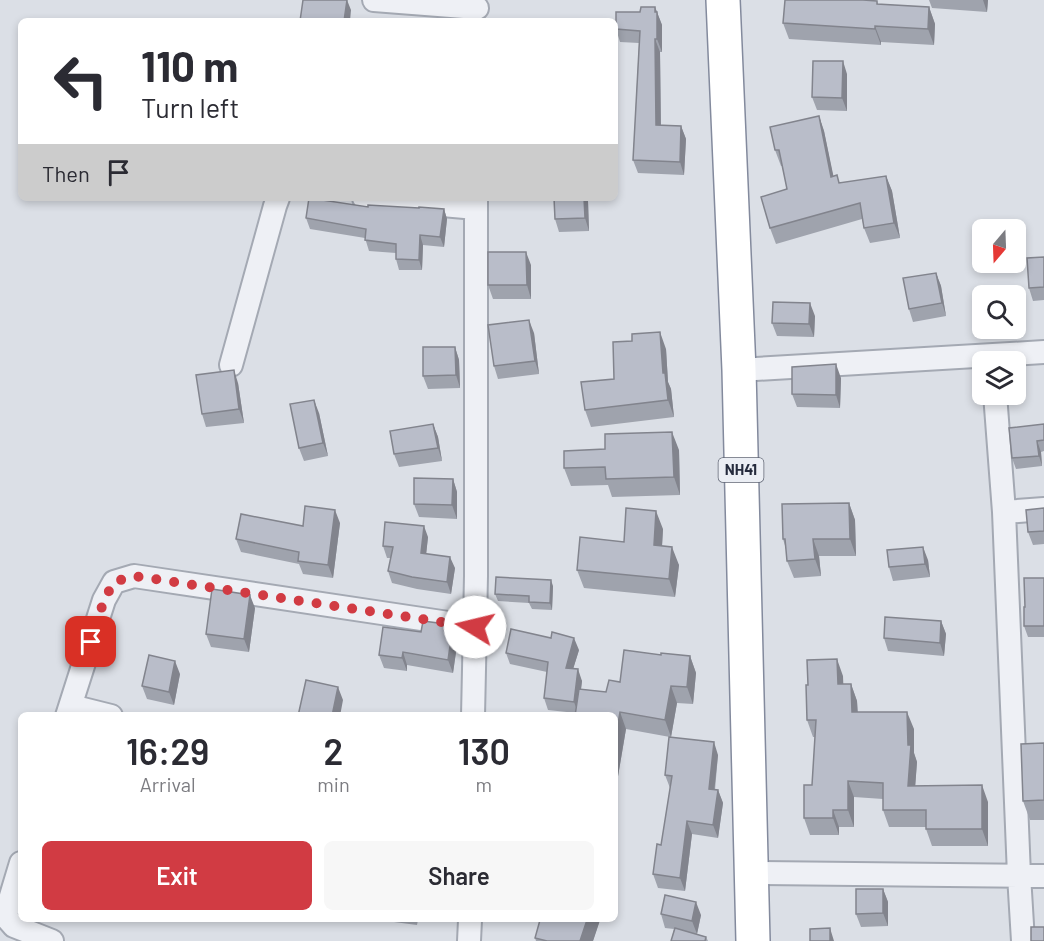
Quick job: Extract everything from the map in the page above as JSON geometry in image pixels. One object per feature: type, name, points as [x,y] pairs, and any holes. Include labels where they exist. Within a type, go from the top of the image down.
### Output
[{"type":"highway","name":"NH41","points":[[723,0],[739,370],[753,941]]},
{"type":"street","points":[[374,0],[477,10]]},
{"type":"street","points":[[231,365],[278,201]]},
{"type":"street","points":[[431,201],[476,203],[473,712]]},
{"type":"street","points":[[1026,354],[1044,352]]},
{"type":"street","points":[[739,370],[972,359]]},
{"type":"street","points":[[996,405],[1004,512],[1023,941]]},
{"type":"street","points":[[1004,512],[1044,509]]},
{"type":"street","points":[[69,710],[104,600],[114,582],[134,576],[475,627]]},
{"type":"street","points":[[18,873],[6,917],[14,926],[52,941]]},
{"type":"street","points":[[751,873],[1044,876]]},
{"type":"street","points":[[469,941],[470,922]]},
{"type":"building","points":[[303,0],[347,0],[344,18],[300,18]]},
{"type":"building","points":[[785,0],[863,0],[877,1],[877,4],[929,7],[928,29],[875,26],[875,29],[783,23]]},
{"type":"building","points":[[641,7],[655,7],[655,12],[657,12],[656,125],[681,126],[680,162],[633,160],[640,31],[618,29],[616,12],[640,12]]},
{"type":"building","points":[[813,61],[843,61],[842,98],[812,97]]},
{"type":"building","points":[[819,116],[831,177],[837,175],[839,183],[886,176],[894,223],[864,228],[860,203],[770,228],[761,197],[787,189],[779,150],[775,150],[770,127]]},
{"type":"building","points":[[309,201],[329,201],[368,207],[368,205],[444,209],[440,237],[420,235],[419,260],[396,259],[396,244],[365,240],[366,229],[306,218]]},
{"type":"building","points":[[554,201],[584,201],[585,218],[555,219]]},
{"type":"building","points":[[488,252],[526,252],[527,285],[488,285]]},
{"type":"building","points":[[1044,257],[1044,287],[1029,288],[1027,258]]},
{"type":"building","points":[[936,273],[942,303],[909,309],[903,278]]},
{"type":"building","points":[[773,302],[810,303],[809,324],[772,323]]},
{"type":"building","points":[[529,320],[535,361],[494,366],[488,325]]},
{"type":"building","points":[[660,332],[663,373],[665,373],[668,400],[585,410],[581,382],[614,379],[613,342],[632,341],[632,334]]},
{"type":"building","points":[[423,347],[455,347],[456,375],[423,376]]},
{"type":"building","points":[[836,364],[836,395],[792,394],[792,367]]},
{"type":"building","points":[[234,370],[239,409],[202,414],[196,375]]},
{"type":"building","points":[[314,400],[323,443],[299,448],[290,404]]},
{"type":"building","points":[[433,424],[438,448],[394,454],[390,431]]},
{"type":"building","points":[[1044,424],[1044,440],[1037,441],[1039,456],[1012,458],[1009,428]]},
{"type":"building","points":[[672,432],[674,477],[606,479],[605,467],[564,468],[564,451],[605,449],[605,434]]},
{"type":"building","points":[[414,478],[453,479],[452,505],[414,504]]},
{"type":"building","points":[[849,503],[850,539],[813,539],[815,559],[787,561],[785,539],[783,539],[782,504]]},
{"type":"building","points":[[305,506],[335,510],[328,565],[298,561],[299,552],[236,539],[241,514],[303,526]]},
{"type":"building","points":[[626,508],[656,511],[654,545],[672,547],[669,579],[577,570],[580,537],[624,542]]},
{"type":"building","points":[[1044,508],[1044,531],[1028,532],[1026,510]]},
{"type":"building","points":[[385,522],[424,526],[421,553],[450,557],[447,582],[388,571],[393,547],[383,546]]},
{"type":"building","points":[[923,547],[925,564],[889,567],[887,550]]},
{"type":"building","points":[[496,577],[551,580],[550,603],[529,602],[529,596],[495,594]]},
{"type":"building","points":[[1024,578],[1044,578],[1044,626],[1024,626]]},
{"type":"building","points":[[212,589],[250,595],[244,639],[206,634]]},
{"type":"building","points":[[885,617],[941,621],[940,643],[884,638]]},
{"type":"building","points":[[423,621],[453,625],[448,660],[403,652],[402,658],[379,655],[383,627],[421,632]]},
{"type":"building","points":[[511,629],[551,638],[552,632],[574,638],[566,668],[578,669],[574,702],[544,698],[548,662],[506,653]]},
{"type":"building","points":[[624,650],[690,656],[687,687],[671,686],[665,720],[620,712],[618,724],[618,712],[576,712],[579,689],[606,692],[609,680],[620,682]]},
{"type":"building","points":[[149,655],[175,661],[169,692],[142,686]]},
{"type":"building","points":[[837,659],[838,684],[851,684],[852,712],[907,712],[908,745],[911,745],[908,786],[982,785],[982,829],[926,829],[926,810],[883,810],[883,783],[848,781],[848,810],[833,810],[833,818],[804,818],[804,785],[812,785],[816,720],[807,720],[807,660]]},
{"type":"building","points":[[306,680],[338,687],[333,712],[299,712]]},
{"type":"building","points":[[669,737],[714,742],[709,789],[718,790],[713,825],[687,821],[680,878],[653,874],[657,844],[661,845],[672,776],[665,775]]},
{"type":"building","points":[[1044,743],[1044,800],[1023,801],[1021,744]]},
{"type":"building","points":[[856,889],[883,889],[883,913],[856,914]]},
{"type":"building","points":[[665,895],[696,902],[692,921],[661,914]]},
{"type":"building","points":[[539,922],[586,922],[580,941],[547,941],[535,938]]},
{"type":"building","points":[[1031,927],[1044,927],[1044,941],[1031,941]]},
{"type":"building","points":[[675,928],[706,937],[705,941],[671,941]]},
{"type":"building","points":[[830,928],[830,941],[810,941],[810,929]]},
{"type":"route","points":[[91,642],[104,600],[114,582],[134,576],[475,627]]}]
